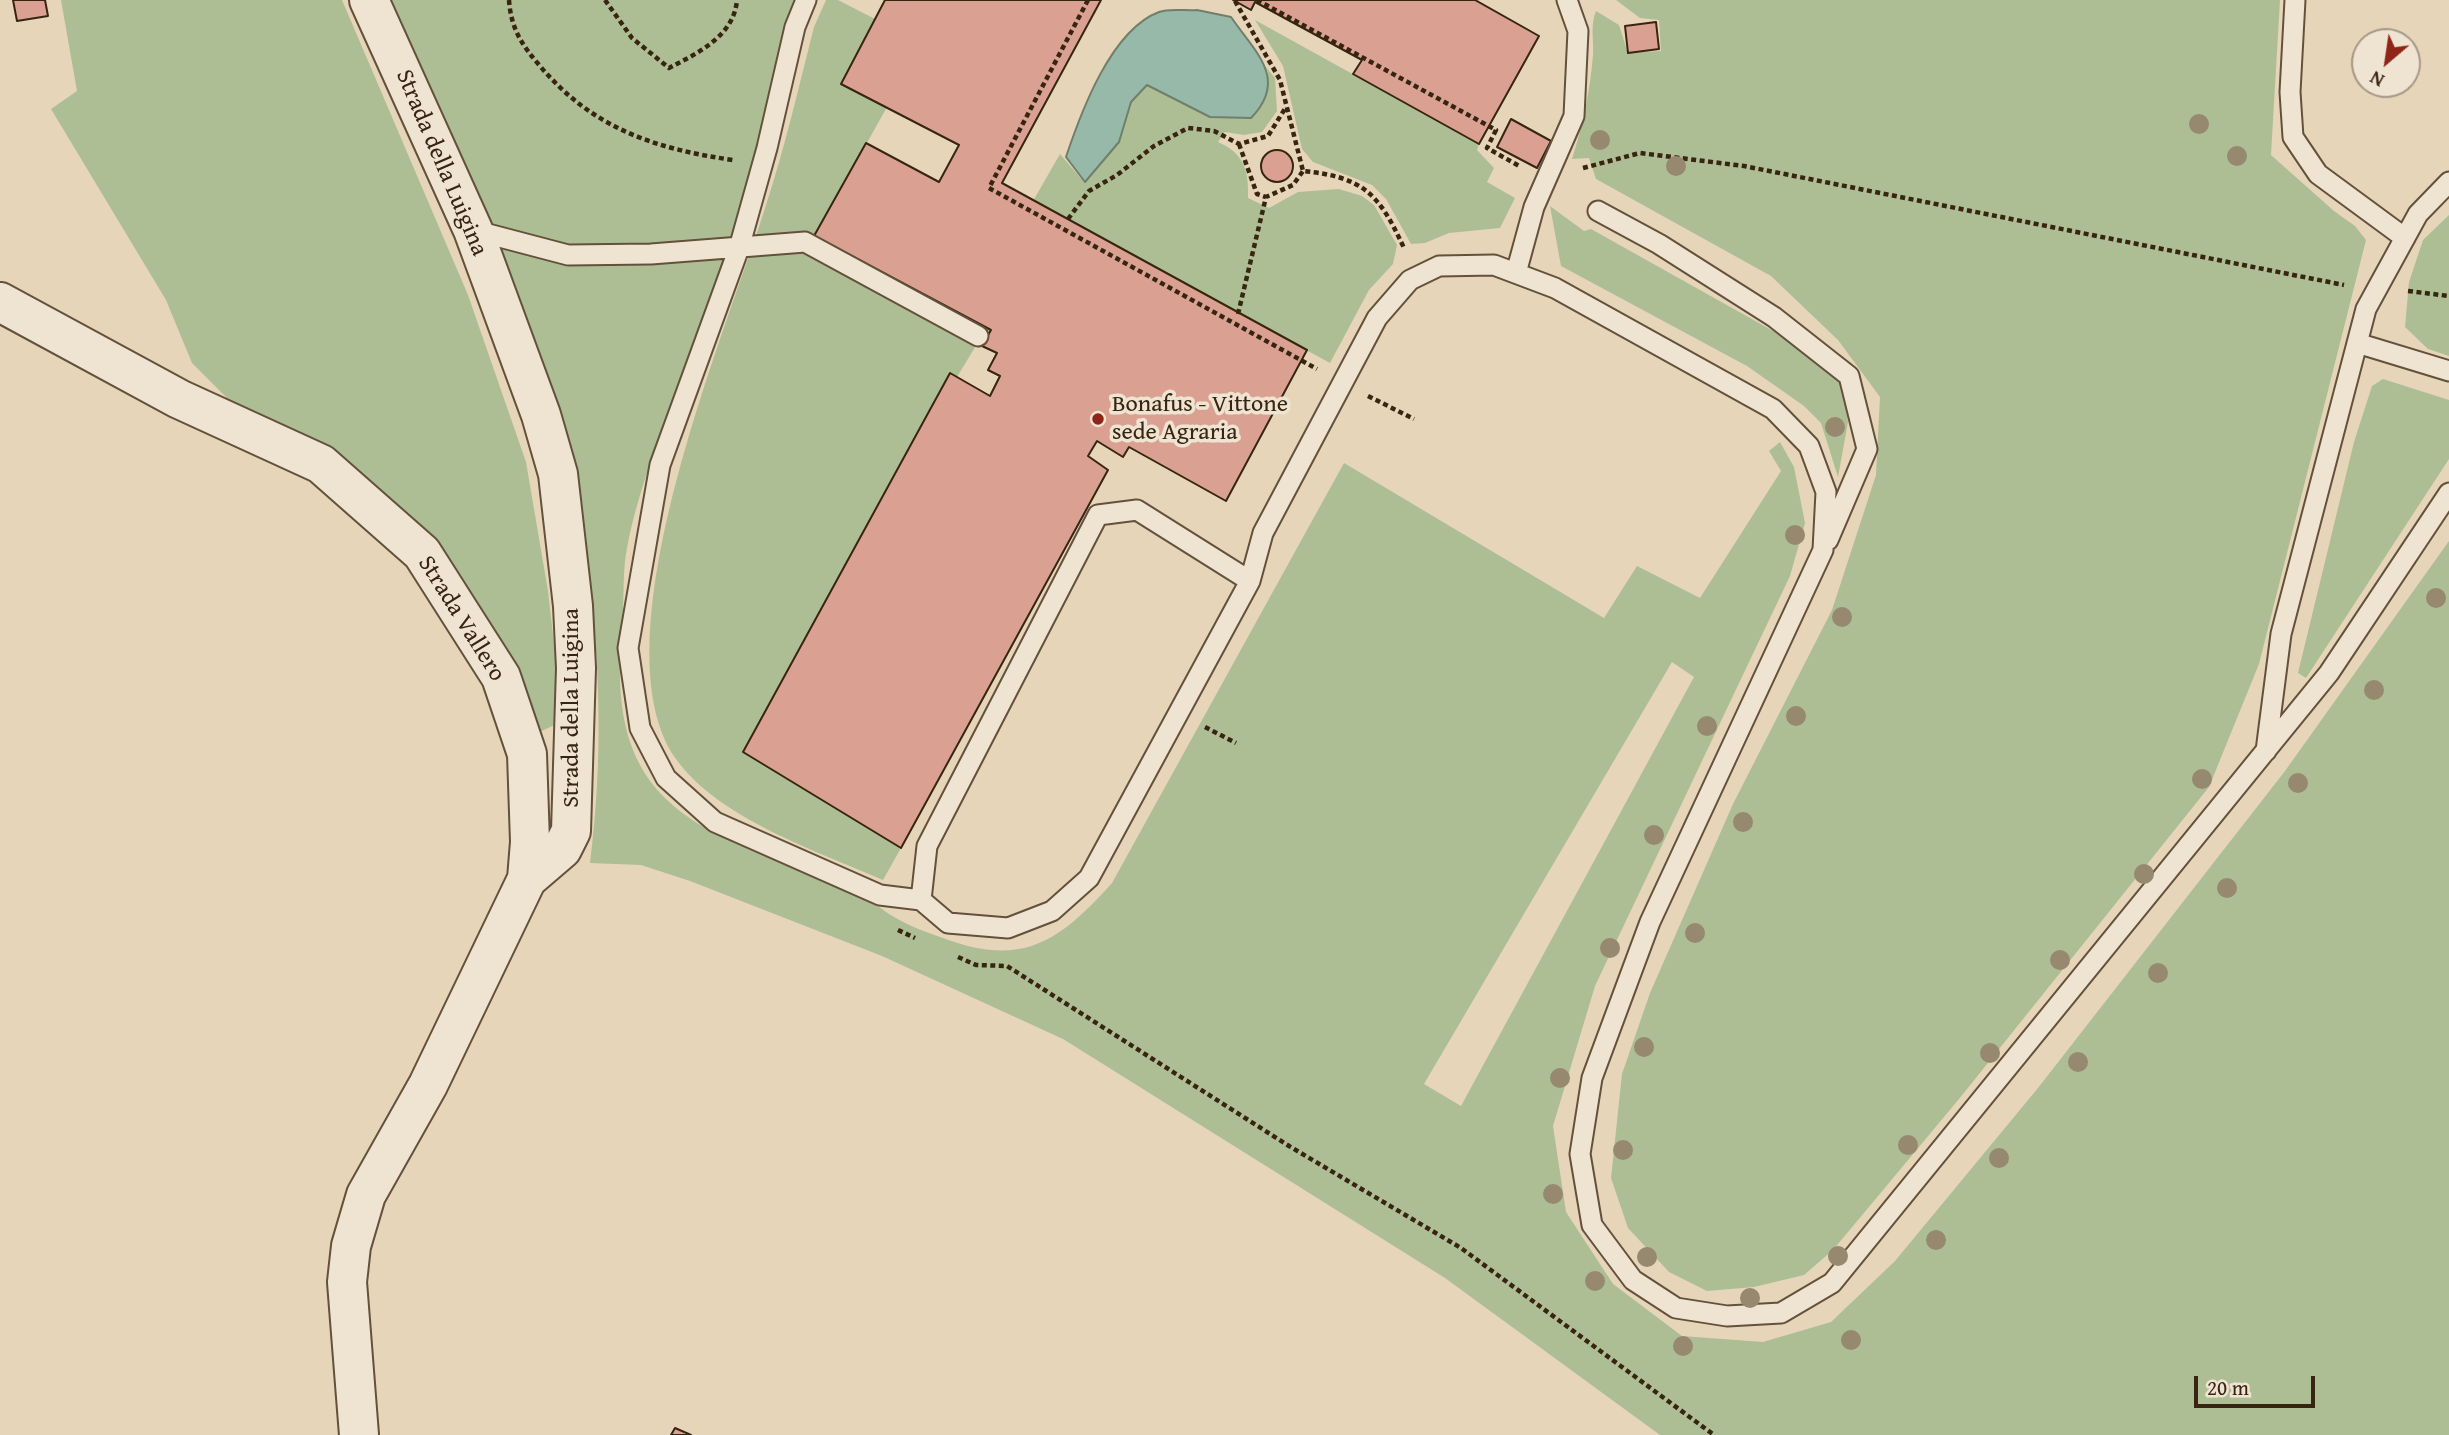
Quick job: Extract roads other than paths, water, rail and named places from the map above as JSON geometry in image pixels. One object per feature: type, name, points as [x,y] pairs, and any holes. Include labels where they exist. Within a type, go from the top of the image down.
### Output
[{"type":"street","name":"Strada della Luigina","points":[[359,1435],[347,1282],[351,1246],[366,1195],[428,1085],[527,879],[562,849],[571,831],[576,668],[573,606],[558,474],[541,415],[473,230],[369,0]]},
{"type":"street","name":"Strada Vallero","points":[[0,302],[179,399],[321,464],[422,553],[501,677],[527,754],[530,842],[527,879]]},
{"type":"lane","points":[[806,0],[795,27],[739,248],[660,465],[628,648],[640,728],[666,778],[715,822],[873,891],[921,900],[948,923],[1008,928],[1052,911],[1089,878],[1250,581],[1264,533],[1377,318],[1410,280],[1439,266],[1494,265],[1555,288],[1773,409],[1809,446],[1826,492],[1823,550]]},
{"type":"lane","points":[[1516,273],[1534,207],[1574,116],[1578,31],[1567,0]]},
{"type":"lane","points":[[2295,0],[2290,92],[2293,137],[2318,174],[2405,238]]},
{"type":"lane","points":[[2266,751],[2281,634],[2366,309],[2418,214],[2449,182]]},
{"type":"lane","points":[[1598,211],[1659,244],[1774,317],[1849,376],[1867,449],[1823,550],[1650,922],[1592,1078],[1580,1154],[1592,1225],[1633,1280],[1676,1308],[1727,1316],[1781,1313],[1832,1283],[2329,673],[2449,493]]},
{"type":"lane","points":[[473,230],[568,255],[650,254],[805,242],[978,336]]},
{"type":"lane","points":[[2357,342],[2449,370]]},
{"type":"lane","points":[[921,900],[927,846],[1098,515],[1137,510],[1250,581]]},
{"type":"place","name":"Bonafus - Vittone sede Agraria","points":[[1098,419]]}]
